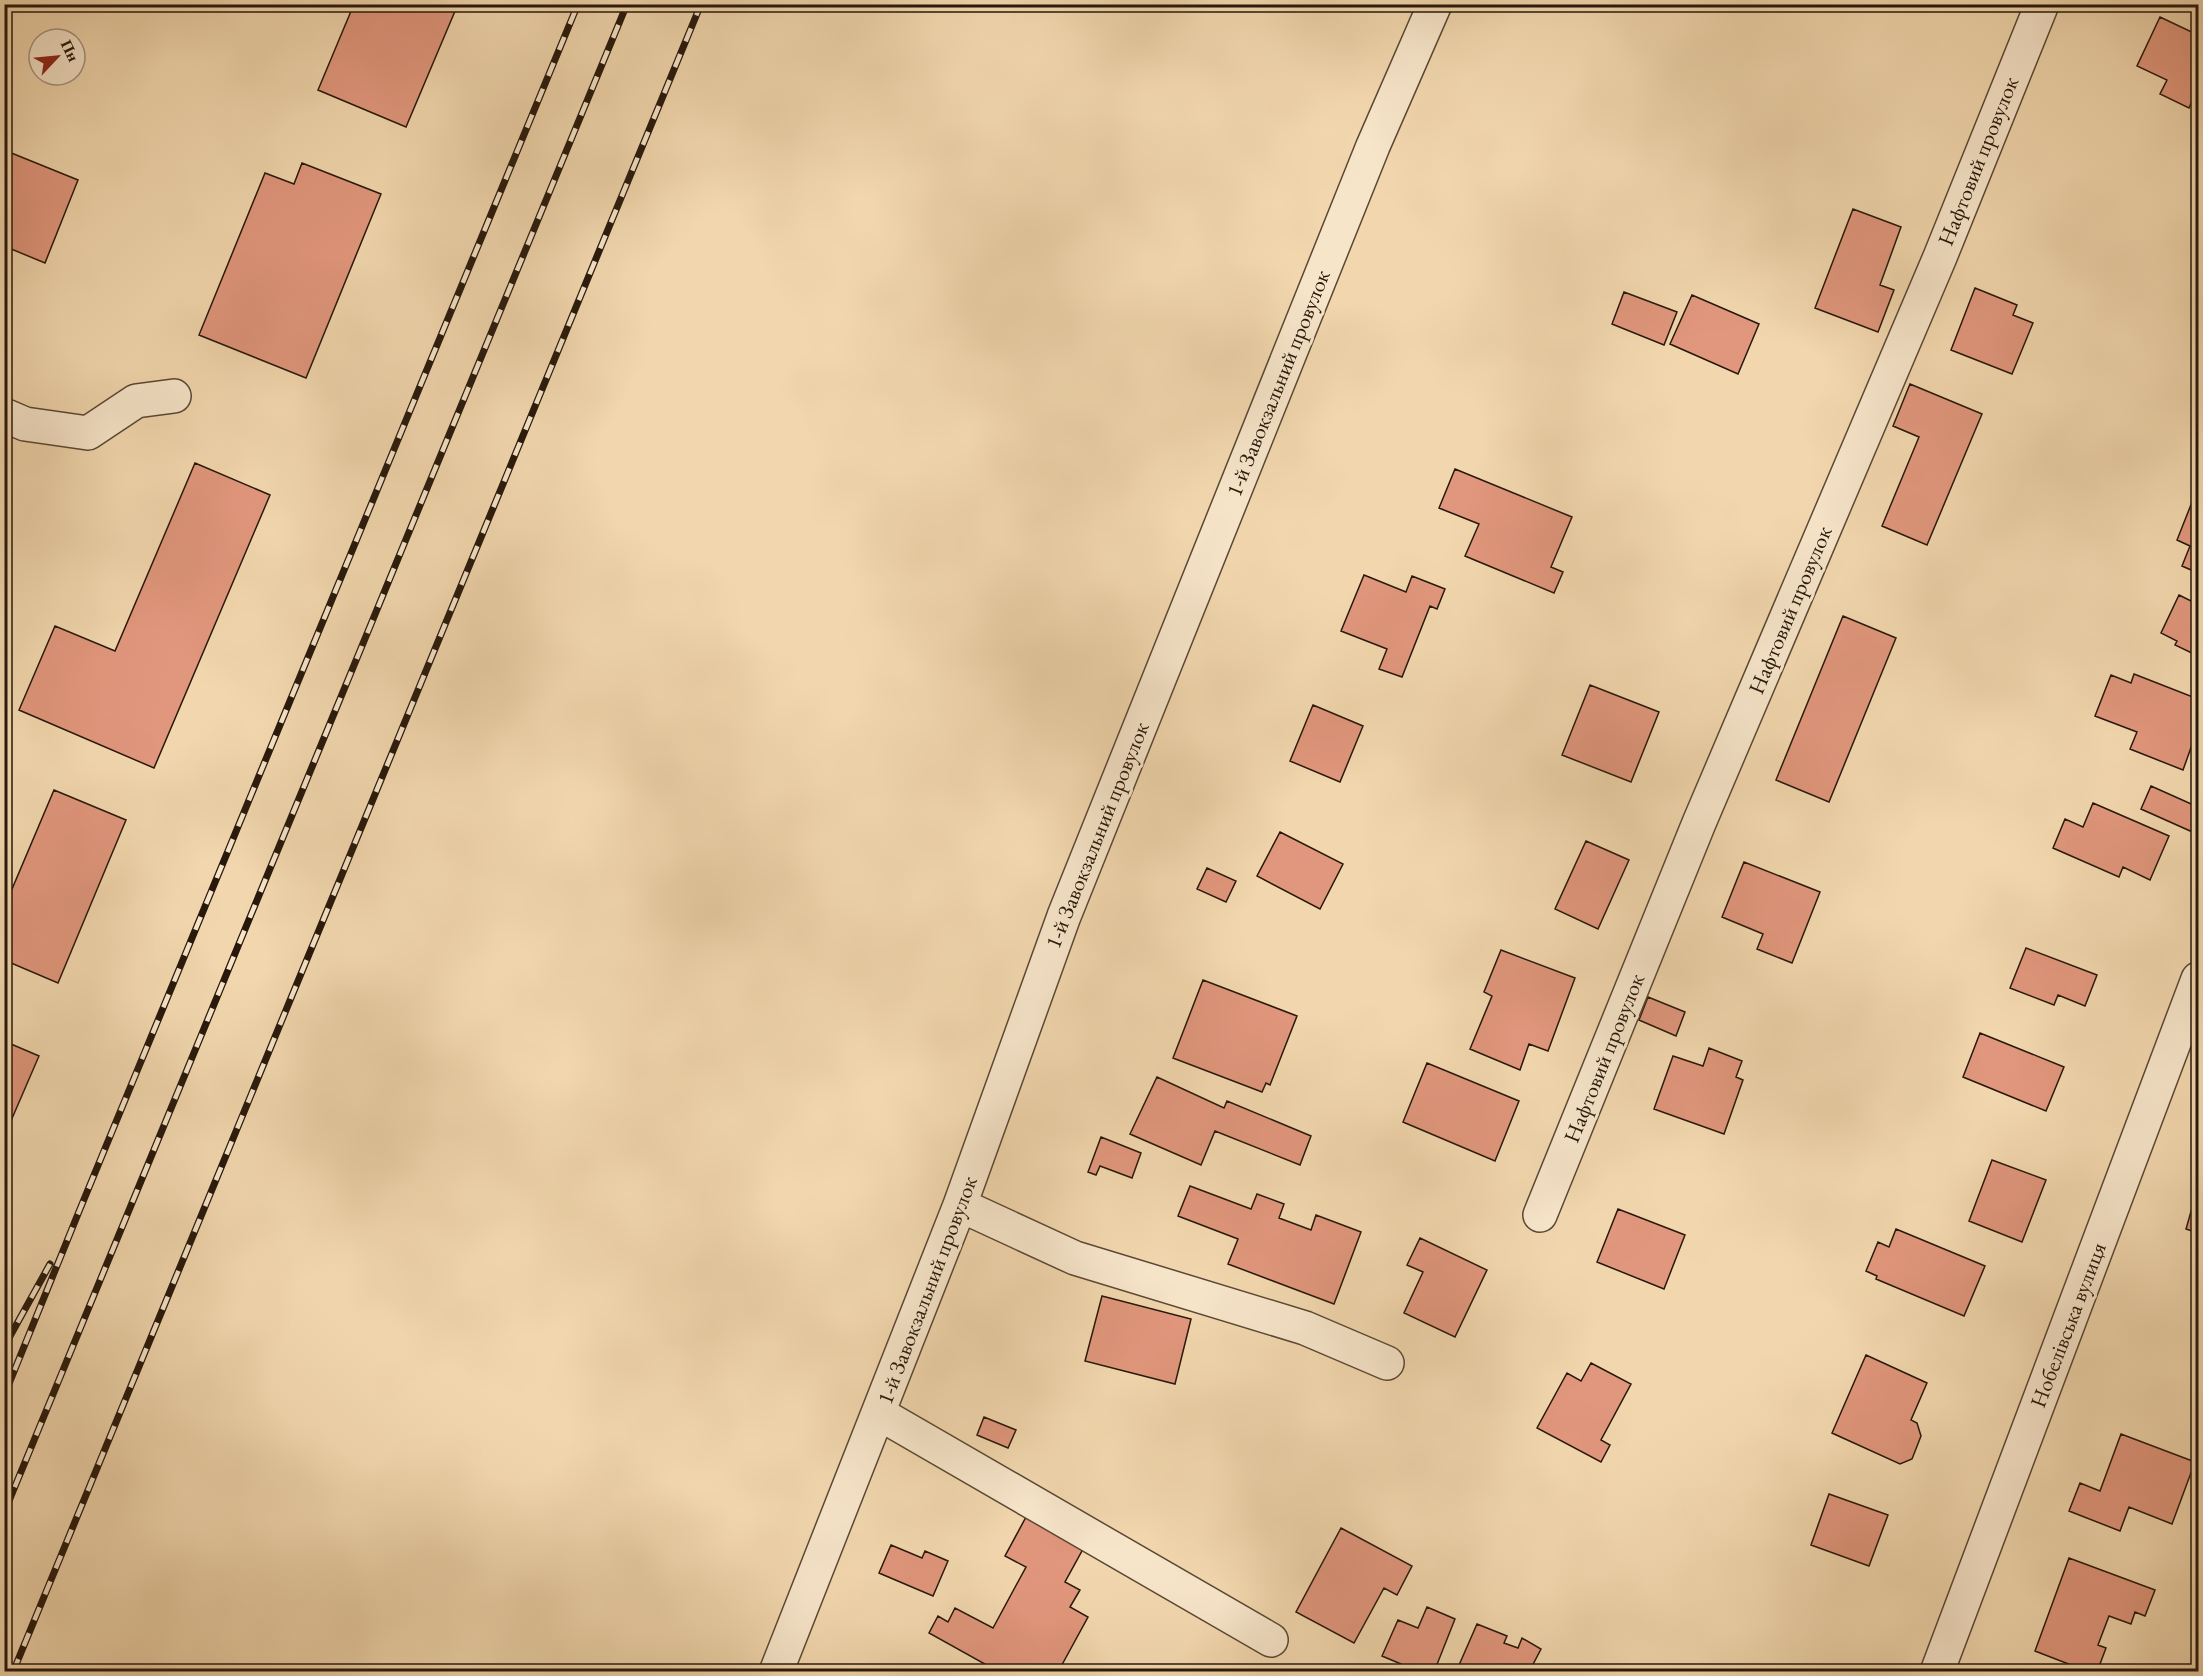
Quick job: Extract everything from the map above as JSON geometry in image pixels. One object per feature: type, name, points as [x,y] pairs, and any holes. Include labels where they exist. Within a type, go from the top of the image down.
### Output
[{"type":"street","name":"1-й Завокзальний провулок","points":[[776,1671],[960,1205],[1064,916],[1369,157],[1435,4]]},
{"type":"street","name":"Нафтовий провулок","points":[[1540,1215],[1700,823],[1935,267],[2042,4]]},
{"type":"street","points":[[4,415],[25,424],[88,433],[135,401],[174,396]]},
{"type":"street","name":"Нобелівська вулиця","points":[[1937,1671],[2199,980]]},
{"type":"street","points":[[960,1205],[1075,1258],[1305,1328],[1387,1363]]},
{"type":"street","points":[[879,1414],[1271,1640]]},
{"type":"building","points":[[354,4],[458,4],[406,127],[318,90]]},
{"type":"building","points":[[2160,17],[2198,35],[2198,87],[2189,108],[2160,94],[2167,80],[2137,66]]},
{"type":"building","points":[[4,150],[78,180],[45,263],[4,246]]},
{"type":"building","points":[[302,163],[381,194],[306,378],[199,335],[265,173],[294,184]]},
{"type":"building","points":[[1853,209],[1901,227],[1880,285],[1894,290],[1878,332],[1815,308]]},
{"type":"building","points":[[1975,288],[2017,305],[2013,315],[2033,323],[2012,374],[1951,350]]},
{"type":"building","points":[[1624,292],[1677,312],[1664,345],[1612,324]]},
{"type":"building","points":[[1692,295],[1759,324],[1738,374],[1670,344]]},
{"type":"building","points":[[1910,384],[1982,414],[1927,545],[1882,526],[1919,437],[1893,426]]},
{"type":"building","points":[[195,463],[270,495],[154,768],[19,710],[55,626],[115,651]]},
{"type":"building","points":[[1455,469],[1572,517],[1551,567],[1563,572],[1554,593],[1465,556],[1479,524],[1439,508]]},
{"type":"building","points":[[2198,487],[2198,573],[2182,566],[2190,546],[2177,540]]},
{"type":"building","points":[[1364,575],[1406,592],[1412,576],[1445,589],[1437,609],[1430,606],[1402,677],[1379,669],[1387,649],[1341,631]]},
{"type":"building","points":[[2179,595],[2195,603],[2198,595],[2198,656],[2175,645],[2177,641],[2161,633]]},
{"type":"building","points":[[1843,616],[1896,638],[1829,802],[1776,780]]},
{"type":"building","points":[[2134,674],[2198,699],[2198,728],[2183,770],[2130,749],[2137,732],[2095,716],[2111,675],[2131,683]]},
{"type":"building","points":[[1590,685],[1659,712],[1631,782],[1562,755]]},
{"type":"building","points":[[1313,705],[1363,726],[1340,782],[1290,761]]},
{"type":"building","points":[[2151,786],[2198,807],[2197,834],[2141,809]]},
{"type":"building","points":[[54,790],[126,820],[58,983],[4,960],[4,908]]},
{"type":"building","points":[[2093,803],[2169,836],[2150,880],[2123,867],[2119,877],[2053,848],[2065,819],[2083,827]]},
{"type":"building","points":[[1280,832],[1343,864],[1320,909],[1257,876]]},
{"type":"building","points":[[1586,841],[1629,860],[1598,929],[1555,909]]},
{"type":"building","points":[[1744,862],[1820,892],[1792,963],[1757,949],[1763,934],[1722,917]]},
{"type":"building","points":[[1207,868],[1236,881],[1226,902],[1197,889]]},
{"type":"building","points":[[2026,948],[2097,975],[2085,1006],[2058,995],[2054,1005],[2010,988]]},
{"type":"building","points":[[1501,950],[1575,978],[1548,1051],[1529,1044],[1520,1070],[1470,1049],[1492,996],[1484,992]]},
{"type":"building","points":[[1203,980],[1297,1016],[1270,1085],[1266,1083],[1262,1092],[1173,1058]]},
{"type":"building","points":[[1648,997],[1685,1012],[1676,1036],[1639,1020]]},
{"type":"building","points":[[1980,1033],[2064,1067],[2046,1111],[1963,1077]]},
{"type":"building","points":[[4,1041],[39,1056],[4,1137]]},
{"type":"building","points":[[1709,1048],[1742,1061],[1736,1077],[1743,1080],[1724,1134],[1654,1109],[1673,1056],[1703,1066]]},
{"type":"building","points":[[1427,1063],[1519,1101],[1495,1161],[1403,1122]]},
{"type":"building","points":[[1157,1077],[1224,1108],[1227,1101],[1311,1136],[1300,1165],[1215,1131],[1201,1165],[1130,1134]]},
{"type":"building","points":[[1101,1137],[1141,1153],[1132,1178],[1100,1166],[1096,1175],[1088,1172]]},
{"type":"building","points":[[1992,1160],[2046,1180],[2022,1242],[1969,1221]]},
{"type":"building","points":[[1190,1186],[1251,1209],[1257,1194],[1284,1204],[1279,1218],[1311,1230],[1316,1215],[1361,1232],[1334,1304],[1228,1264],[1238,1239],[1178,1216]]},
{"type":"building","points":[[2198,1187],[2198,1233],[2186,1229]]},
{"type":"building","points":[[1618,1209],[1685,1235],[1664,1289],[1597,1262]]},
{"type":"building","points":[[1896,1229],[1985,1266],[1964,1316],[1876,1279],[1877,1276],[1866,1271],[1878,1242],[1889,1247]]},
{"type":"building","points":[[1420,1238],[1487,1270],[1455,1337],[1404,1313],[1423,1272],[1407,1265]]},
{"type":"building","points":[[1102,1296],[1191,1319],[1175,1384],[1085,1361]]},
{"type":"building","points":[[1866,1355],[1927,1383],[1911,1420],[1917,1423],[1921,1436],[1912,1459],[1900,1464],[1832,1433]]},
{"type":"building","points":[[1591,1363],[1631,1384],[1601,1440],[1610,1445],[1601,1462],[1537,1428],[1567,1373],[1581,1381]]},
{"type":"building","points":[[984,1417],[1016,1430],[1008,1448],[977,1435]]},
{"type":"building","points":[[2121,1434],[2195,1462],[2172,1524],[2129,1507],[2120,1531],[2069,1511],[2080,1483],[2100,1491]]},
{"type":"building","points":[[1829,1494],[1888,1515],[1869,1566],[1811,1545]]},
{"type":"building","points":[[1026,1517],[1083,1549],[1065,1582],[1080,1590],[1070,1607],[1088,1617],[1058,1672],[999,1672],[929,1633],[938,1616],[948,1622],[955,1608],[993,1628],[1026,1567],[1005,1556]]},
{"type":"building","points":[[1341,1528],[1412,1566],[1397,1595],[1384,1588],[1354,1643],[1296,1612]]},
{"type":"building","points":[[891,1545],[922,1558],[925,1551],[948,1561],[933,1596],[879,1573]]},
{"type":"building","points":[[2069,1558],[2155,1590],[2145,1616],[2135,1612],[2131,1624],[2109,1616],[2098,1645],[2106,1648],[2097,1672],[2089,1672],[2035,1651]]},
{"type":"building","points":[[1427,1607],[1455,1619],[1436,1667],[1448,1672],[1398,1672],[1401,1664],[1382,1656],[1398,1620],[1418,1628]]},
{"type":"building","points":[[1477,1624],[1507,1636],[1504,1643],[1518,1648],[1522,1638],[1541,1649],[1529,1672],[1456,1672]]},
{"type":"railway","points":[[4,1396],[578,4]]},
{"type":"railway","points":[[4,1513],[627,4]]},
{"type":"railway","points":[[13,1672],[701,4]]},
{"type":"railway","points":[[4,1347],[50,1264]]}]
